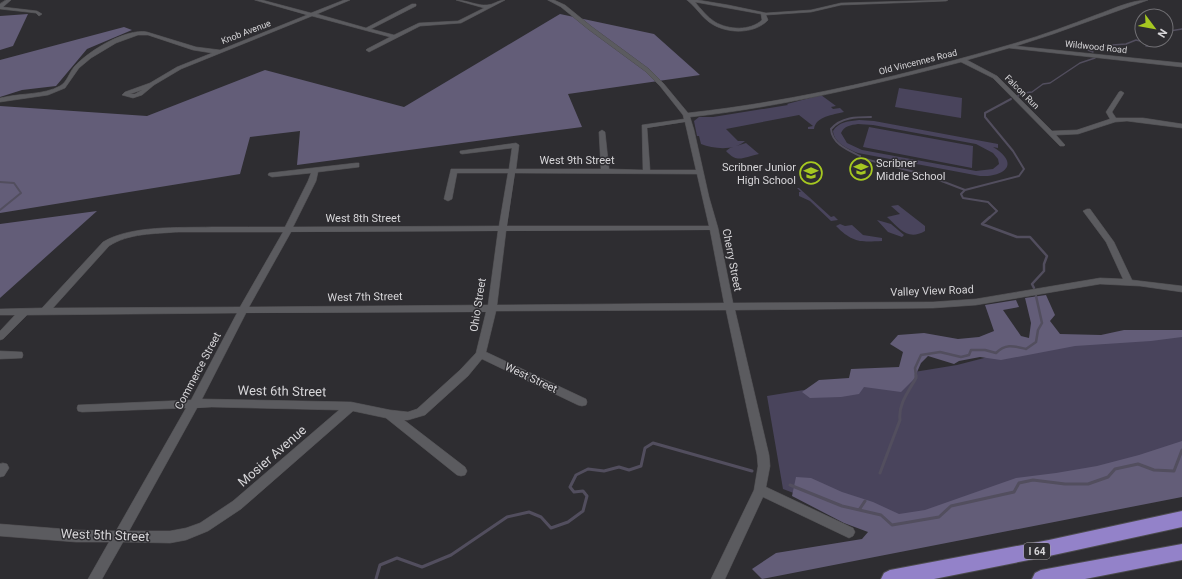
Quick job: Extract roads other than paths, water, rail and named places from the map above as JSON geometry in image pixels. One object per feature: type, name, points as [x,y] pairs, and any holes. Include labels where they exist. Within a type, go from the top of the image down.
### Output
[{"type":"highway","name":"I 64","points":[[890,579],[1049,548],[1182,519]]},
{"type":"highway","points":[[1041,579],[1182,552]]},
{"type":"street","points":[[9,0],[0,8],[37,12],[40,14],[39,15]]},
{"type":"street","points":[[257,0],[395,37]]},
{"type":"street","name":"Knob Avenue","points":[[152,84],[179,68],[348,0]]},
{"type":"street","points":[[458,0],[488,7]]},
{"type":"street","points":[[369,50],[424,24],[459,22],[503,0]]},
{"type":"street","name":"Cherry Street","points":[[550,0],[563,6],[647,70],[662,86],[687,118],[714,228],[729,306],[763,455],[764,466],[760,490],[718,579]]},
{"type":"street","points":[[690,0],[728,6],[763,14],[811,11],[838,4],[946,0]]},
{"type":"street","points":[[690,0],[709,20],[716,25],[732,29],[751,28],[764,22],[765,17],[763,14]]},
{"type":"street","points":[[838,4],[843,0]]},
{"type":"street","name":"Old Vincennes Road","points":[[647,172],[644,126],[785,101],[906,75],[1009,47],[1064,30],[1114,10],[1146,0]]},
{"type":"street","points":[[366,29],[414,4]]},
{"type":"street","points":[[0,100],[45,93],[62,87],[65,85],[76,68],[90,56],[119,40],[141,33],[208,51],[221,51]]},
{"type":"street","name":"Wildwood Road","points":[[1009,47],[1182,65]]},
{"type":"street","name":"Falcon Run","points":[[962,60],[995,77],[1062,145]]},
{"type":"street","points":[[1114,120],[1109,112],[1121,93]]},
{"type":"street","points":[[1049,133],[1078,132],[1114,120],[1137,119],[1182,126]]},
{"type":"street","points":[[602,132],[605,171]]},
{"type":"street","name":"Ohio Street","points":[[389,414],[408,416],[421,412],[464,373],[481,354],[492,307],[502,229],[516,145],[462,152]]},
{"type":"street","points":[[272,175],[356,165]]},
{"type":"street","name":"Commerce Street","points":[[95,579],[194,404],[243,310],[288,230],[312,181],[315,171]]},
{"type":"street","name":"West 9th Street","points":[[448,199],[454,171],[700,172]]},
{"type":"street","points":[[1087,211],[1110,242],[1129,282]]},
{"type":"street","name":"West 8th Street","points":[[44,312],[106,244],[116,238],[177,230],[714,228]]},
{"type":"street","name":"Valley View Road","points":[[729,306],[961,304],[1088,282],[1129,282],[1182,289]]},
{"type":"street","name":"West 7th Street","points":[[0,312],[729,306]]},
{"type":"street","points":[[0,337],[24,312]]},
{"type":"street","name":"West Street","points":[[481,354],[582,402]]},
{"type":"street","points":[[0,355],[18,355]]},
{"type":"street","name":"West 6th Street","points":[[82,408],[194,404],[351,406],[389,414],[461,471]]},
{"type":"street","name":"Mosier Avenue","points":[[209,524],[237,505],[351,406]]},
{"type":"street","points":[[760,490],[849,532]]},
{"type":"street","name":"West 5th Street","points":[[0,530],[76,536],[120,535],[170,537],[186,534],[209,524]]},
{"type":"waterway","points":[[1174,30],[1182,29]]},
{"type":"waterway","points":[[1093,52],[1088,50],[1099,46],[1126,44],[1134,41]]},
{"type":"waterway","points":[[1021,94],[1032,92],[1043,84],[1050,83],[1080,63],[1095,58]]},
{"type":"waterway","points":[[965,190],[1019,176],[1024,169],[1013,151],[985,117],[985,113],[1011,99]]},
{"type":"waterway","points":[[860,156],[837,143],[831,129],[844,120],[871,117]]},
{"type":"waterway","points":[[865,159],[926,175],[965,190]]},
{"type":"waterway","points":[[0,182],[14,183],[21,193],[0,210]]},
{"type":"waterway","points":[[965,190],[961,194],[963,198],[988,202],[997,211],[989,218]]},
{"type":"waterway","points":[[990,217],[982,224],[1017,237],[1030,237],[1047,256],[1044,264],[1044,271],[1032,284],[1034,288]]},
{"type":"waterway","points":[[916,376],[915,368],[921,355],[940,352],[961,357],[969,355],[971,350],[985,350],[996,353],[1003,348],[1010,346],[1026,349],[1036,342],[1038,330],[1042,323],[1036,296]]},
{"type":"waterway","points":[[880,473],[900,420],[902,403],[916,376]]},
{"type":"waterway","points":[[376,579],[380,565],[397,558],[422,567],[451,555],[507,517],[529,512],[541,517],[551,528],[568,522],[583,511],[587,496],[583,491],[574,492],[570,487],[576,475],[588,469],[604,471],[619,467],[629,470],[641,466],[645,448],[653,443],[752,471]]},
{"type":"waterway","points":[[859,510],[881,515],[892,525],[939,517],[951,506],[1014,492],[1019,483],[1033,480],[1065,484],[1088,484],[1108,477],[1115,469],[1138,464],[1154,470],[1174,471],[1182,450]]},
{"type":"waterway","points":[[790,485],[842,506],[859,510]]},
{"type":"waterway","points":[[859,510],[865,501]]},
{"type":"place","name":"Scribner Middle School","points":[[861,169]]},
{"type":"place","name":"Scribner Junior High School","points":[[811,173]]}]
